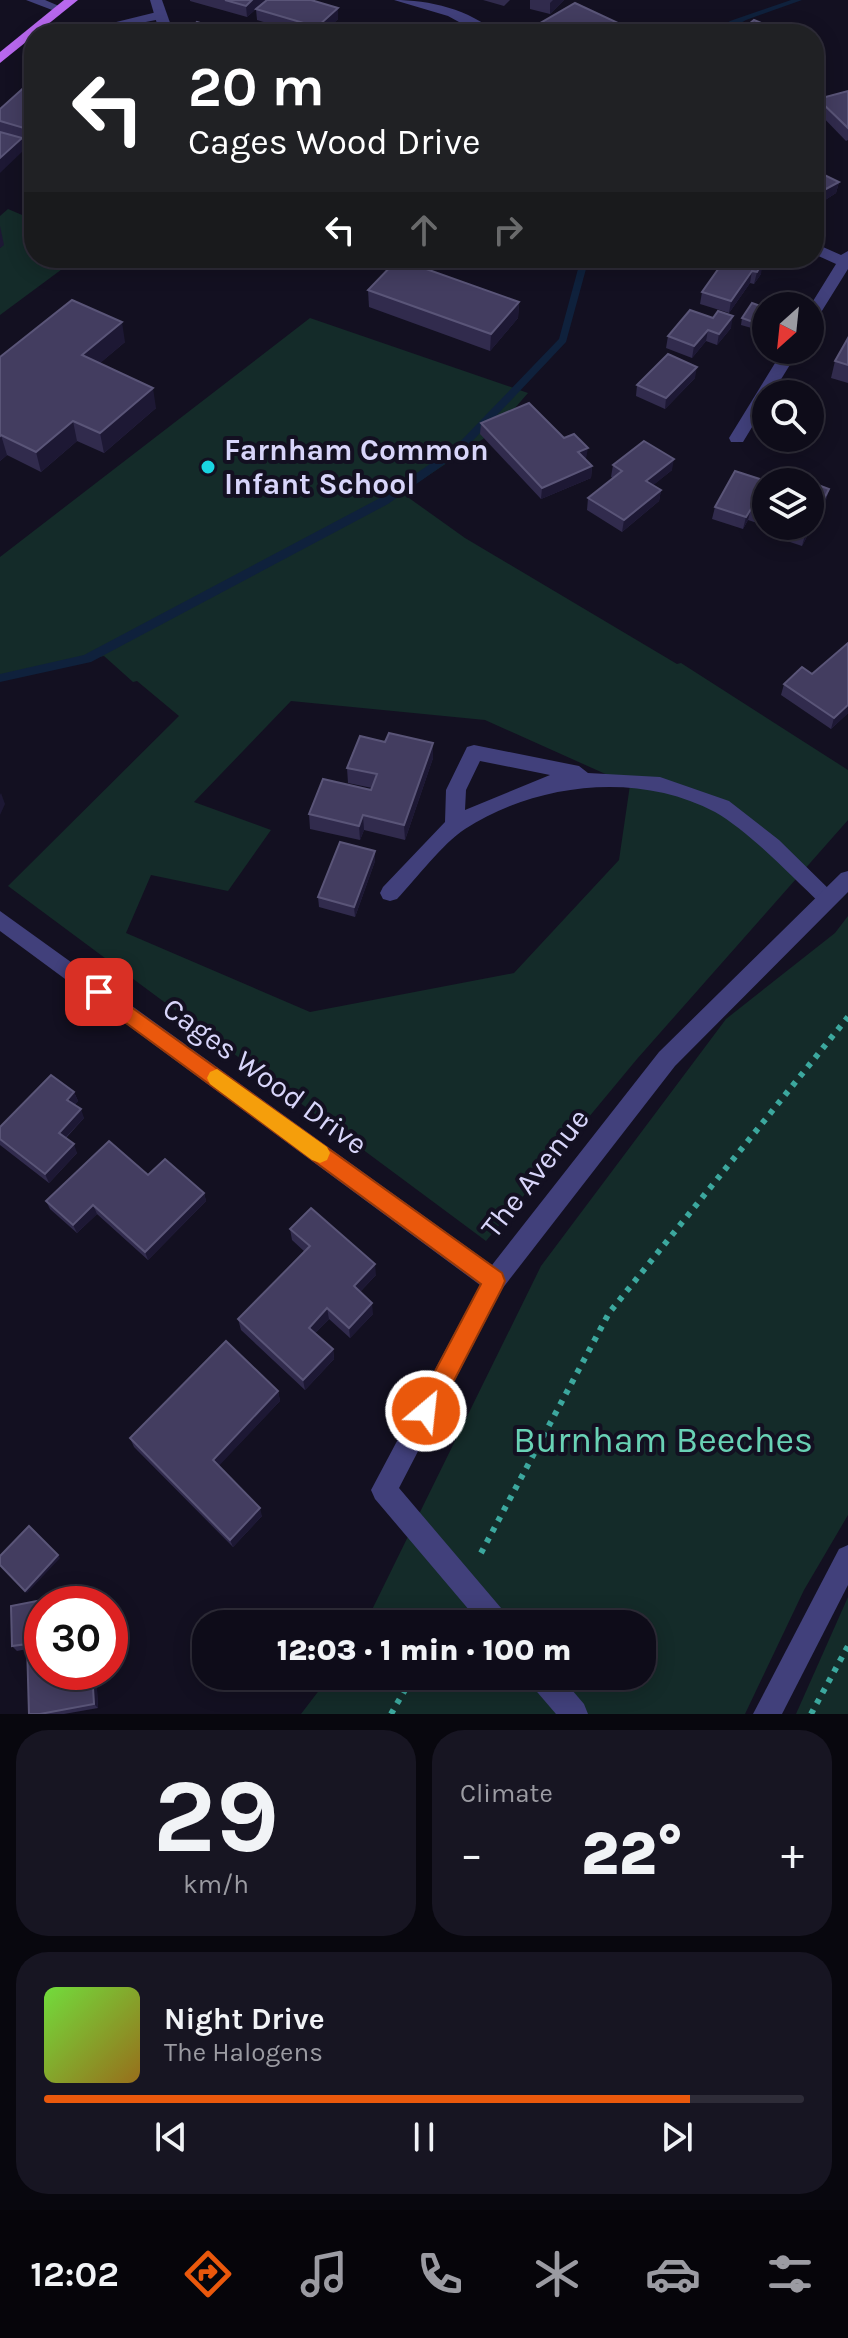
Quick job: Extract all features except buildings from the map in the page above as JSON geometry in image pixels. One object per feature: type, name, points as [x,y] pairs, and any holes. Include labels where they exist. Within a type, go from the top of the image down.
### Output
[{"type":"main road","points":[[42,24],[72,0]]},
{"type":"main road","points":[[0,59],[24,39]]},
{"type":"street","points":[[32,0],[60,9]]},
{"type":"street","points":[[156,0],[164,24]]},
{"type":"street","points":[[400,0],[453,13],[472,24]]},
{"type":"street","points":[[115,24],[161,15]]},
{"type":"street","points":[[824,252],[847,261],[824,297]]},
{"type":"street","points":[[737,438],[782,364]]},
{"type":"street","points":[[455,825],[456,790],[474,752],[606,780],[660,785],[722,807],[772,846],[828,898]]},
{"type":"street","points":[[390,893],[455,825],[486,808],[550,783],[606,780]]},
{"type":"street","name":"The Avenue","points":[[486,1610],[384,1490],[494,1281],[667,1059],[848,879]]},
{"type":"street","name":"Cages Wood Drive","points":[[0,920],[494,1281]]},
{"type":"street","points":[[767,1714],[848,1558]]},
{"type":"street","points":[[554,1690],[574,1714]]},
{"type":"path","points":[[464,1584],[609,1313],[848,1017]]},
{"type":"path","points":[[811,1714],[848,1646]]},
{"type":"path","points":[[391,1714],[405,1690]]},
{"type":"green space","points":[[8,209],[24,216],[24,268],[63,268],[0,315],[0,248],[3,245],[0,244],[0,216]]},
{"type":"green space","points":[[310,318],[528,393],[495,431],[402,493],[465,538],[677,664],[681,663],[848,770],[848,820],[637,1059],[486,1241],[8,886],[179,716],[104,656],[0,680],[0,557]],"holes":[[[291,701],[485,720],[630,785],[619,860],[514,973],[310,1012],[126,933],[151,875],[228,891],[271,830],[194,802]]]},
{"type":"green space","name":"Burnham Beeches","points":[[848,916],[848,1515],[804,1590],[745,1714],[301,1714],[319,1690],[656,1690],[656,1610],[372,1610],[541,1266],[726,1019],[835,933]]},
{"type":"green space","points":[[848,1597],[848,1714],[796,1714]]},
{"type":"waterway","points":[[731,24],[798,0]]},
{"type":"waterway","points":[[0,678],[87,659],[384,501],[459,449],[563,340],[582,268]]},
{"type":"slow traffic","points":[[217,1078],[320,1153]]},
{"type":"place","name":"Farnham Common Infant School","points":[[208,467]]},
{"type":"route","points":[[99,992],[494,1281],[426,1411]]}]
